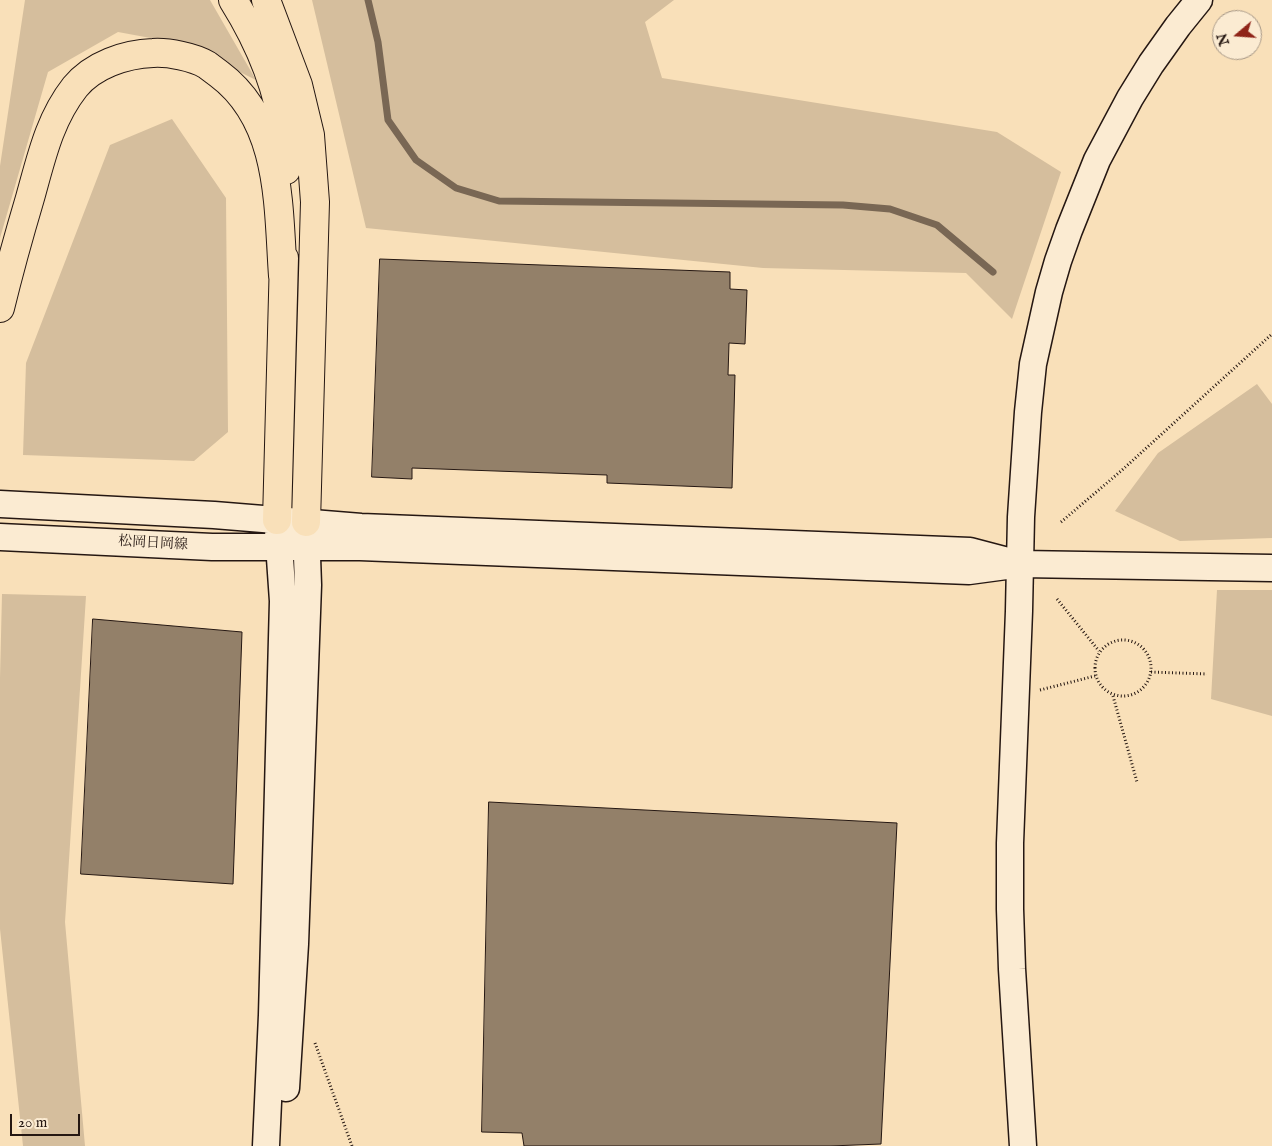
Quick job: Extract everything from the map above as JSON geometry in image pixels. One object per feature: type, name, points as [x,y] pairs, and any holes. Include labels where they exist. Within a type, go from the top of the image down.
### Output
[{"type":"highway","points":[[233,0],[246,21],[272,78],[280,107],[285,140],[286,181],[278,533]]},
{"type":"highway","points":[[266,2],[298,85],[310,135],[315,202],[306,534]]},
{"type":"highway","points":[[0,308],[46,140],[61,108],[77,86],[94,70],[117,59],[139,53],[162,52],[206,64],[227,80],[247,102],[264,136],[272,160],[277,190],[283,276]]},
{"type":"street","points":[[1023,1146],[1012,969],[1010,843],[1021,512],[1033,364],[1058,261],[1097,160],[1130,98],[1151,64],[1199,0]]},
{"type":"street","name":"松岡日岡線","points":[[1,504],[214,515],[278,533],[306,534],[361,527],[970,551],[1020,564],[1272,568]]},
{"type":"street","points":[[266,1146],[272,1015],[283,601],[278,533]]},
{"type":"street","name":"松岡日岡線","points":[[1,537],[212,547],[278,533]]},
{"type":"street","points":[[283,1146],[295,944],[308,585],[306,534]]},
{"type":"path","points":[[1061,522],[1121,471],[1272,334]]},
{"type":"path","points":[[1058,599],[1099,651]]},
{"type":"path","points":[[1118,640],[1128,640],[1137,643],[1144,649],[1151,667],[1146,684],[1140,691],[1122,697],[1113,696],[1105,691],[1095,676],[1094,666],[1099,651],[1109,643],[1118,640]]},
{"type":"path","points":[[1151,672],[1207,674]]},
{"type":"path","points":[[1033,692],[1095,676]]},
{"type":"path","points":[[1113,696],[1137,782]]},
{"type":"path","points":[[313,1039],[352,1146]]},
{"type":"shaded area","points":[[25,0],[210,0],[256,80],[183,44],[118,32],[48,72],[0,238],[0,166]]},
{"type":"shaded area","points":[[312,0],[674,0],[645,22],[662,78],[997,132],[1061,172],[1012,319],[966,273],[763,268],[366,228]]},
{"type":"shaded area","points":[[172,119],[226,198],[228,432],[194,461],[23,455],[26,363],[110,145]]},
{"type":"shaded area","points":[[1257,384],[1272,404],[1272,538],[1180,541],[1115,511],[1158,453]]},
{"type":"shaded area","points":[[1217,590],[1272,590],[1272,716],[1211,699]]},
{"type":"shaded area","points":[[2,594],[86,596],[65,922],[85,1146],[23,1146],[0,929]]},
{"type":"building","points":[[380,259],[730,272],[730,289],[747,290],[745,344],[729,343],[728,375],[735,375],[732,488],[607,483],[607,475],[412,468],[412,479],[372,477]]},
{"type":"building","points":[[93,619],[242,632],[233,884],[81,874]]},
{"type":"building","points":[[489,802],[897,823],[881,1144],[830,1146],[524,1146],[522,1133],[482,1132]]},
{"type":"waterway","points":[[368,0],[378,42],[388,120],[416,160],[456,188],[499,201],[843,205],[890,209],[937,225],[993,272]]}]
